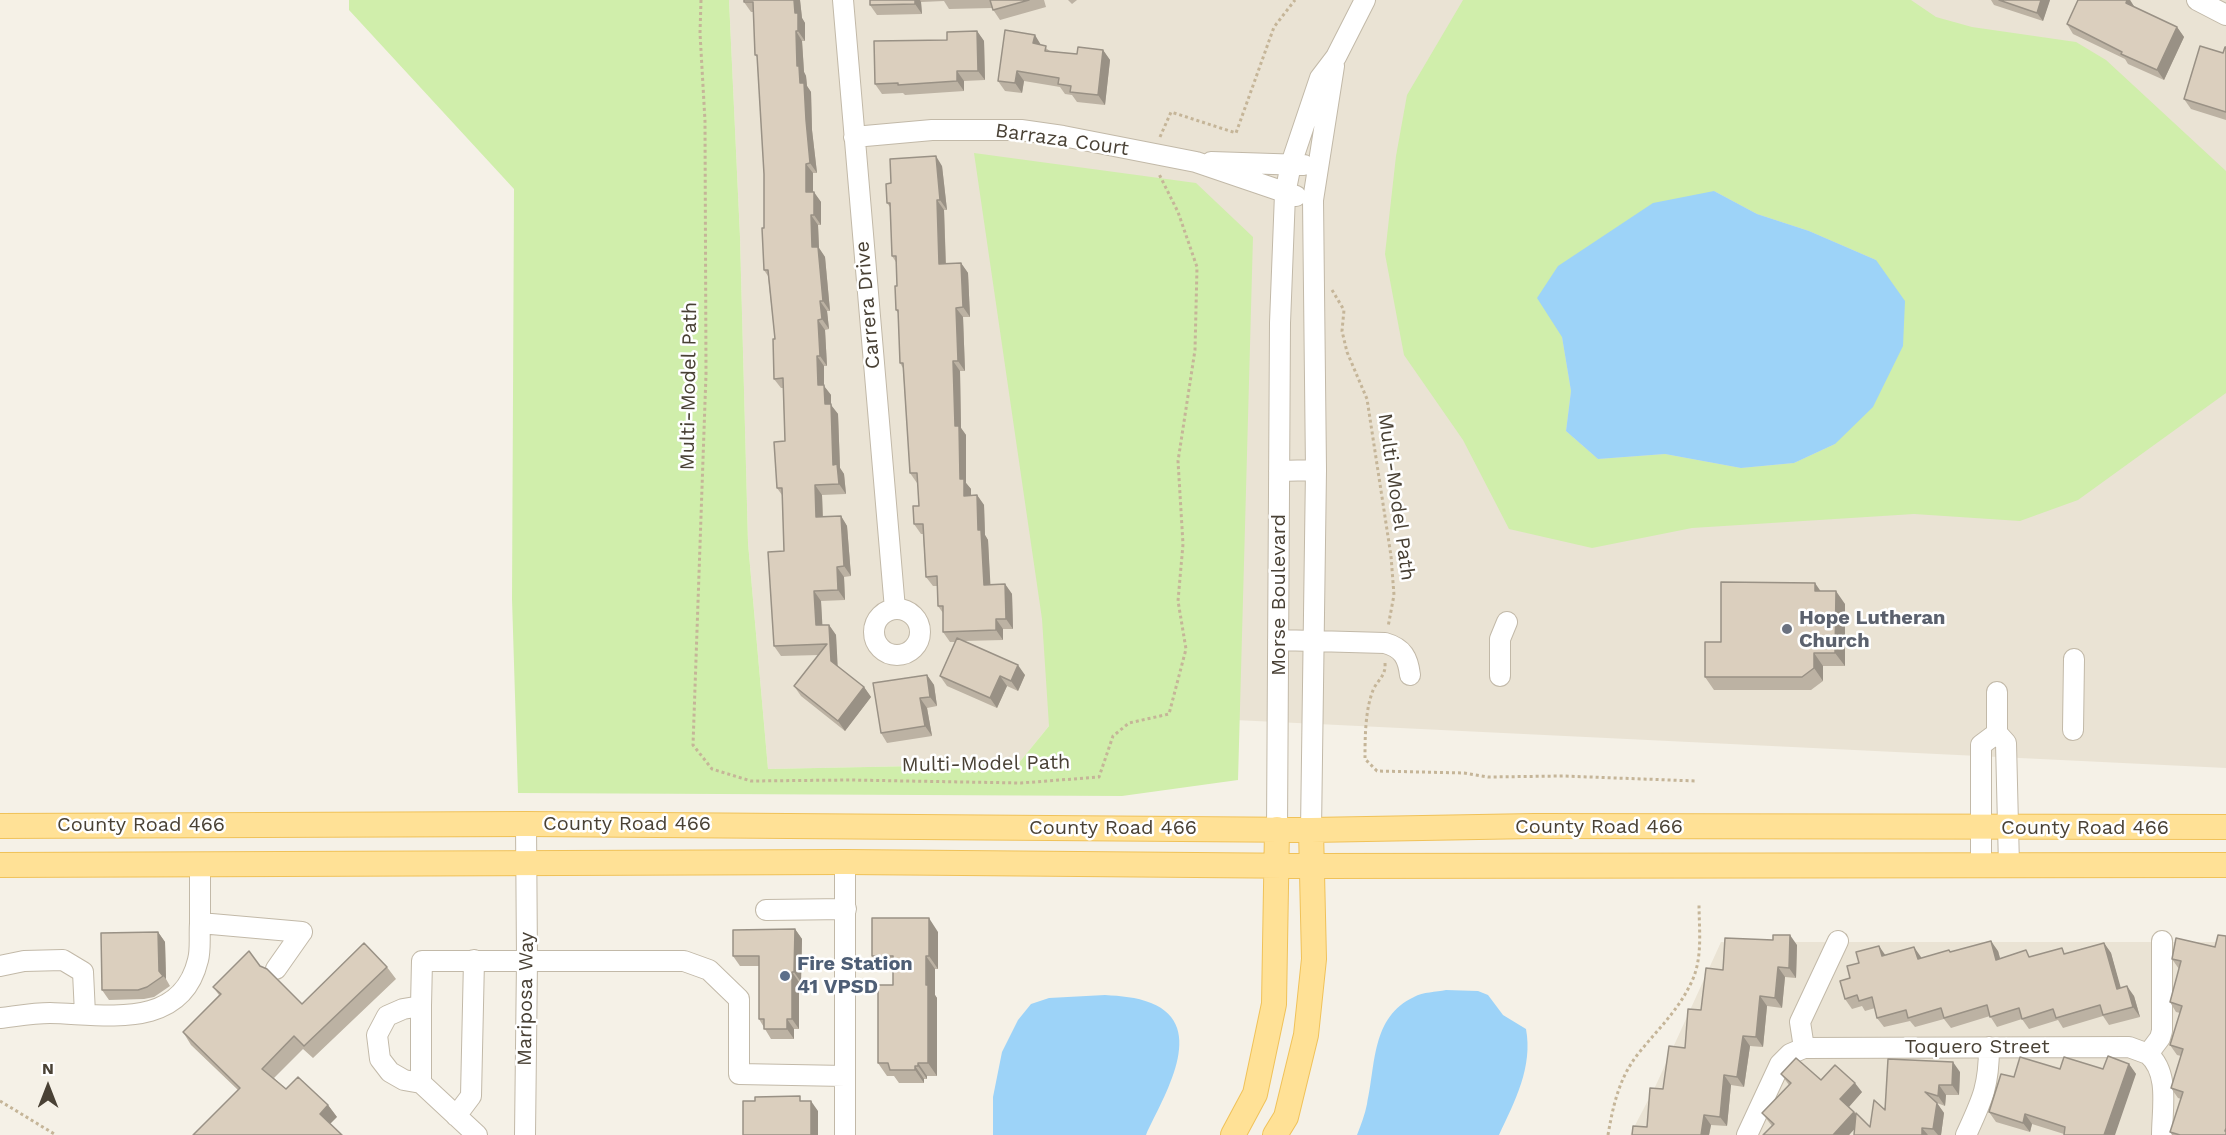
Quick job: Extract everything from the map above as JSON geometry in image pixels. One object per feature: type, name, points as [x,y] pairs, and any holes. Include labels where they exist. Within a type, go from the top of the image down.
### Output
[{"type":"main road","name":"County Road 466","points":[[0,826],[526,824],[1311,830],[1534,826],[2226,828]]},
{"type":"main road","name":"Morse Boulevard","points":[[1233,1135],[1255,1094],[1274,1004],[1277,829]]},
{"type":"main road","name":"Morse Boulevard","points":[[1275,1135],[1286,1117],[1306,1035],[1314,959],[1311,830]]},
{"type":"main road","name":"County Road 466","points":[[0,865],[845,862],[1312,866],[2226,865]]},
{"type":"street","name":"Carrera Drive","points":[[843,0],[895,609]]},
{"type":"street","name":"Morse Boulevard","points":[[1277,829],[1280,323],[1285,194],[1291,164],[1320,78],[1336,57],[1365,0]]},
{"type":"street","points":[[2197,0],[2226,15]]},
{"type":"street","name":"Morse Boulevard","points":[[1311,830],[1316,470],[1313,200],[1336,57]]},
{"type":"street","name":"Barraza Court","points":[[854,137],[932,130],[1021,130],[1196,162],[1317,166]]},
{"type":"street","name":"Barraza Court","points":[[1196,162],[1285,194],[1313,200]]},
{"type":"street","points":[[1280,471],[1316,470]]},
{"type":"street","points":[[1500,676],[1500,639],[1507,622]]},
{"type":"street","points":[[1278,640],[1385,643],[1395,646],[1404,654],[1409,663],[1410,675]]},
{"type":"street","points":[[2073,730],[2074,659]]},
{"type":"street","points":[[1997,692],[1997,733],[2006,744],[2009,866]]},
{"type":"street","points":[[1981,866],[1981,745],[1997,733]]},
{"type":"street","name":"Mariposa Way","points":[[525,1135],[528,960],[526,824]]},
{"type":"street","points":[[844,1135],[845,862]]},
{"type":"street","points":[[0,1018],[46,1013],[148,1013],[170,1004],[187,984],[198,960],[200,864]]},
{"type":"street","points":[[766,910],[846,909]]},
{"type":"street","points":[[200,923],[302,932],[276,969]]},
{"type":"street","points":[[1747,1135],[1780,1064],[1790,1054],[1804,1048],[1800,1022],[1838,941]]},
{"type":"street","points":[[2162,941],[2162,1031],[2160,1038],[2148,1054],[2157,1065],[2162,1077],[2162,1135]]},
{"type":"street","points":[[0,966],[24,961],[63,960],[83,972],[85,1014]]},
{"type":"street","points":[[456,1116],[471,1096],[474,960]]},
{"type":"street","points":[[421,1083],[422,961],[474,960],[684,961],[708,970],[739,999],[739,1074],[845,1076]]},
{"type":"street","points":[[421,1006],[403,1009],[387,1016],[377,1035],[380,1059],[390,1072],[404,1080],[421,1083],[477,1135]]},
{"type":"street","points":[[1966,1135],[1986,1087],[1989,1074],[1989,1047]]},
{"type":"street","name":"Toquero Street","points":[[1804,1048],[2128,1047],[2148,1054]]},
{"type":"path","name":"Multi-Model Path","points":[[701,0],[700,33],[705,121],[706,374],[693,745],[712,769],[751,781],[1021,783],[1099,777],[1113,736],[1129,723],[1169,714],[1186,649],[1178,601],[1183,544],[1178,461],[1195,350],[1197,267],[1178,212],[1162,182],[1152,154]]},
{"type":"path","points":[[1152,154],[1172,112],[1236,133],[1274,27],[1295,0]]},
{"type":"path","name":"Multi-Model Path","points":[[1314,276],[1330,287],[1344,310],[1342,331],[1347,352],[1367,399],[1391,556],[1394,596],[1385,643],[1386,672],[1374,689],[1365,730],[1365,759],[1377,771],[1464,773],[1488,777],[1563,776],[1696,781]]},
{"type":"path","points":[[1608,1135],[1616,1093],[1636,1056],[1672,1016],[1692,981],[1699,958],[1699,904]]},
{"type":"path","points":[[0,1101],[56,1135]]},
{"type":"shaded area","points":[[729,0],[2226,0],[2226,768],[1049,711],[1049,726],[1018,764],[768,769],[748,543],[740,237]]},
{"type":"shaded area","points":[[1721,942],[2226,942],[2226,1135],[1630,1135],[1656,1085]]},
{"type":"green space","points":[[349,0],[729,0],[740,237],[748,543],[768,769],[1018,764],[1049,726],[1042,619],[974,153],[1196,183],[1253,237],[1238,780],[1122,796],[518,793],[512,599],[514,189],[349,10]]},
{"type":"green space","points":[[1463,0],[1911,0],[1936,17],[1972,27],[2076,42],[2106,60],[2226,171],[2226,393],[2078,500],[2020,521],[1914,514],[1692,528],[1592,548],[1509,529],[1463,440],[1404,355],[1385,254],[1396,156],[1407,95]],"holes":[[[1714,191],[1757,214],[1809,231],[1876,260],[1835,444],[1794,463],[1741,468],[1665,454],[1598,459],[1566,431],[1571,391],[1562,337]]]},
{"type":"water","points":[[1714,191],[1757,214],[1809,231],[1876,260],[1905,301],[1903,346],[1873,407],[1835,444],[1794,463],[1741,468],[1665,454],[1598,459],[1566,431],[1571,391],[1562,337],[1537,298],[1558,266],[1653,203]]},
{"type":"water","points":[[1446,990],[1478,991],[1488,995],[1503,1015],[1526,1029],[1528,1043],[1525,1070],[1499,1135],[1357,1135],[1366,1108],[1378,1043],[1390,1017],[1400,1006],[1414,997]]},
{"type":"water","points":[[1123,996],[1151,1003],[1168,1014],[1177,1028],[1179,1045],[1177,1063],[1146,1135],[993,1135],[993,1097],[1002,1052],[1018,1020],[1031,1004],[1049,998]]},
{"type":"building","points":[[744,0],[794,0],[795,13],[798,13],[797,66],[799,66],[800,83],[804,83],[810,163],[806,164],[806,192],[814,192],[814,215],[811,215],[812,247],[818,247],[823,301],[820,301],[822,319],[818,320],[820,356],[817,356],[818,385],[824,385],[825,404],[831,404],[833,465],[837,464],[839,484],[815,485],[816,517],[841,516],[844,566],[837,567],[838,590],[814,591],[816,625],[829,625],[831,661],[864,687],[838,721],[794,686],[827,644],[774,646],[768,552],[784,551],[782,488],[777,488],[774,442],[785,441],[783,378],[774,379],[773,339],[775,339],[768,270],[764,270],[762,228],[764,228],[764,174],[753,2],[744,2]]},
{"type":"building","points":[[870,0],[915,0],[915,4],[870,5]]},
{"type":"building","points":[[990,0],[1029,0],[993,10]]},
{"type":"building","points":[[1999,0],[2041,0],[2037,13]]},
{"type":"building","points":[[2078,0],[2127,0],[2126,3],[2177,27],[2157,70],[2121,54],[2122,52],[2067,24]]},
{"type":"building","points":[[1005,30],[1035,35],[1033,43],[1046,46],[1045,51],[1077,54],[1078,47],[1103,50],[1098,95],[1070,92],[1071,86],[1058,84],[1059,78],[1017,71],[1015,83],[998,81]]},
{"type":"building","points":[[977,31],[978,71],[957,71],[957,81],[898,85],[898,83],[875,84],[874,41],[947,40],[947,32]]},
{"type":"building","points":[[2200,46],[2223,53],[2226,47],[2226,112],[2184,99]]},
{"type":"building","points":[[936,156],[940,200],[937,200],[939,264],[961,263],[963,307],[956,308],[958,361],[953,361],[955,426],[959,426],[960,479],[964,479],[964,496],[977,495],[984,585],[1005,584],[1006,619],[996,619],[996,630],[943,632],[943,606],[938,606],[937,576],[926,577],[923,524],[914,524],[913,506],[919,506],[917,473],[910,473],[903,363],[900,363],[898,310],[896,310],[896,256],[892,256],[890,203],[887,203],[886,184],[891,183],[890,159]]},
{"type":"building","name":"Hope Lutheran Church","points":[[1721,582],[1815,583],[1815,591],[1836,591],[1835,653],[1814,653],[1814,668],[1802,677],[1705,677],[1705,642],[1721,642]]},
{"type":"building","points":[[957,638],[1018,665],[1011,681],[1000,676],[990,698],[940,676]]},
{"type":"building","points":[[927,675],[930,697],[920,698],[925,726],[881,733],[873,683]]},
{"type":"building","points":[[872,918],[929,918],[929,956],[926,956],[928,1063],[918,1063],[915,1070],[890,1070],[888,1063],[878,1063],[878,985],[893,985],[893,956],[872,956]]},
{"type":"building","points":[[795,929],[792,1019],[787,1019],[787,1029],[764,1029],[764,1019],[759,1019],[759,956],[733,956],[733,930]]},
{"type":"building","points":[[158,932],[159,971],[163,976],[138,990],[102,990],[101,933]]},
{"type":"building","points":[[1773,935],[1790,935],[1789,968],[1778,967],[1775,998],[1760,996],[1756,1037],[1743,1036],[1737,1077],[1724,1075],[1720,1117],[1704,1115],[1701,1135],[1632,1135],[1633,1126],[1647,1127],[1650,1088],[1663,1089],[1669,1046],[1685,1048],[1688,1009],[1701,1010],[1706,968],[1723,970],[1725,938],[1773,940]]},
{"type":"building","points":[[2218,935],[2226,936],[2226,1135],[2180,1135],[2170,1132],[2183,1092],[2171,1088],[2183,1049],[2170,1045],[2182,1006],[2170,1002],[2181,961],[2172,959],[2176,938],[2215,947]]},
{"type":"building","points":[[1991,941],[1996,960],[2026,950],[2029,957],[2062,948],[2064,954],[2104,943],[2117,989],[2127,986],[2133,1007],[2103,1015],[2100,1005],[2056,1018],[2053,1009],[2022,1019],[2019,1008],[1990,1017],[1987,1005],[1944,1018],[1941,1008],[1908,1018],[1906,1010],[1877,1018],[1872,997],[1859,1001],[1857,995],[1845,999],[1840,981],[1850,978],[1847,966],[1859,963],[1856,952],[1879,946],[1882,956],[1914,947],[1918,959]]},
{"type":"building","points":[[364,943],[387,967],[304,1046],[294,1036],[262,1069],[286,1089],[298,1077],[328,1105],[320,1114],[342,1135],[193,1135],[240,1088],[183,1032],[221,994],[213,987],[249,951],[260,966],[267,969],[302,1004]]},
{"type":"building","points":[[2108,1056],[2129,1064],[2104,1135],[2064,1135],[2065,1127],[2025,1114],[2023,1123],[1989,1112],[2001,1074],[2014,1077],[2020,1057],[2060,1069],[2064,1057],[2103,1069]]},
{"type":"building","points":[[1796,1058],[1821,1080],[1835,1065],[1855,1083],[1840,1099],[1854,1112],[1833,1135],[1763,1135],[1774,1124],[1762,1113],[1791,1083],[1781,1074]]},
{"type":"building","points":[[1888,1059],[1953,1062],[1952,1085],[1939,1085],[1938,1096],[1925,1092],[1937,1103],[1933,1129],[1922,1128],[1922,1135],[1854,1135],[1856,1113],[1870,1127],[1874,1100],[1885,1110]]},
{"type":"building","points":[[800,1096],[800,1101],[811,1101],[811,1135],[743,1135],[743,1101],[755,1101],[755,1097]]},
{"type":"place","name":"Hope Lutheran Church","points":[[1787,629]]},
{"type":"place","name":"Fire Station 41 VPSD","points":[[785,976]]}]
